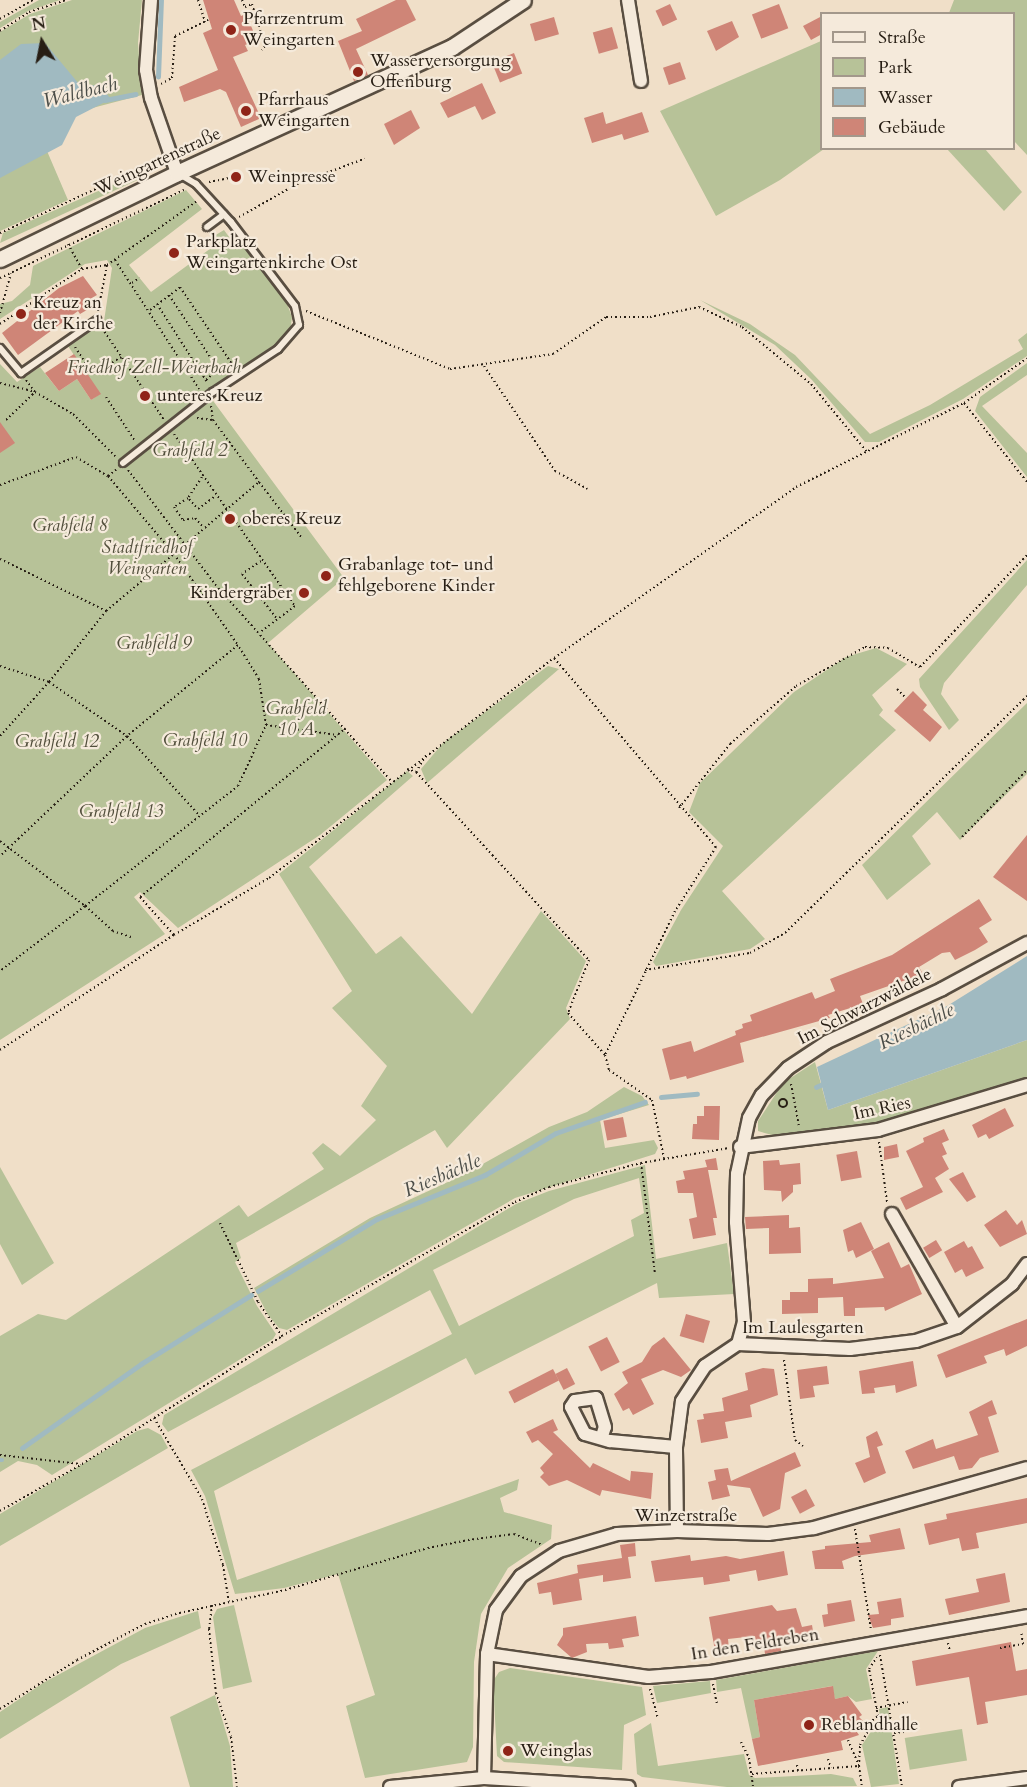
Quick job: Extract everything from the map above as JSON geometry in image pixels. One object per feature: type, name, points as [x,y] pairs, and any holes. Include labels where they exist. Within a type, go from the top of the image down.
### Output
[{"type":"street","points":[[151,0],[146,70],[150,90],[177,173]]},
{"type":"street","name":"Weingartenstraße","points":[[0,259],[177,173],[452,47],[523,0]]},
{"type":"street","points":[[628,0],[641,81]]},
{"type":"street","name":"Im Schwarzwäldele","points":[[738,1344],[744,1322],[736,1222],[740,1147],[762,1095],[788,1068],[827,1042],[942,989],[1027,943]]},
{"type":"street","name":"Im Ries","points":[[740,1147],[878,1130],[1027,1085]]},
{"type":"street","points":[[892,1214],[957,1327]]},
{"type":"street","name":"Im Laulesgarten","points":[[677,1531],[676,1447],[682,1401],[705,1366],[738,1344],[850,1349],[916,1341],[957,1327],[1012,1284],[1027,1264]]},
{"type":"street","points":[[602,1436],[610,1441],[676,1447]]},
{"type":"street","name":"Winzerstraße","points":[[484,1778],[487,1654],[496,1610],[521,1576],[559,1551],[617,1534],[677,1531],[756,1534],[814,1528],[1027,1468]]},
{"type":"street","name":"In den Feldreben","points":[[487,1654],[648,1677],[711,1672],[1023,1617]]},
{"type":"street","points":[[390,1787],[484,1778],[629,1787]]},
{"type":"street","points":[[959,1787],[1027,1778]]},
{"type":"lane","points":[[123,463],[213,392],[290,339],[299,325],[295,306],[231,222],[196,184],[177,173]]},
{"type":"lane","points":[[207,227],[224,214]]},
{"type":"lane","points":[[0,348],[21,373],[97,320]]},
{"type":"path","points":[[0,19],[33,0]]},
{"type":"path","points":[[0,31],[29,12],[65,0]]},
{"type":"path","points":[[150,90],[172,78],[175,36],[207,21],[198,0]]},
{"type":"path","points":[[242,0],[245,7],[252,4],[265,46],[262,50]]},
{"type":"path","points":[[0,233],[170,155]]},
{"type":"path","points":[[231,222],[297,184],[364,159]]},
{"type":"path","points":[[0,278],[196,184],[234,177]]},
{"type":"path","points":[[0,324],[82,269],[107,265],[198,201]]},
{"type":"path","points":[[68,244],[82,269]]},
{"type":"path","points":[[115,260],[206,398]]},
{"type":"path","points":[[107,265],[97,320],[224,510],[295,606],[259,633]]},
{"type":"path","points":[[0,313],[11,273]]},
{"type":"path","points":[[131,283],[139,278]]},
{"type":"path","points":[[150,310],[180,287],[238,374]]},
{"type":"path","points":[[169,295],[227,382]]},
{"type":"path","points":[[157,304],[213,392]]},
{"type":"path","points":[[295,306],[338,326],[394,344],[437,366],[450,369],[484,366],[553,354],[606,317],[650,317],[699,307],[742,327],[811,384],[867,453]]},
{"type":"path","points":[[70,339],[93,374],[121,357]]},
{"type":"path","points":[[0,1050],[174,935],[269,878],[391,781],[554,658],[796,487],[964,403],[1027,358]]},
{"type":"path","points":[[484,366],[555,471],[587,489]]},
{"type":"path","points":[[206,368],[211,375]]},
{"type":"path","points":[[206,380],[218,369]]},
{"type":"path","points":[[21,373],[35,392]]},
{"type":"path","points":[[0,383],[35,392],[81,419],[123,463],[184,544],[259,633],[391,781]]},
{"type":"path","points":[[6,420],[35,392]]},
{"type":"path","points":[[106,397],[140,449]]},
{"type":"path","points":[[964,403],[1027,482]]},
{"type":"path","points":[[213,410],[213,420],[302,538]]},
{"type":"path","points":[[189,424],[197,418],[213,420]]},
{"type":"path","points":[[174,435],[182,429]]},
{"type":"path","points":[[0,484],[76,458],[108,476],[174,554],[238,645],[259,679],[266,725],[238,786],[0,971]]},
{"type":"path","points":[[108,476],[123,463]]},
{"type":"path","points":[[195,518],[183,520],[176,515],[174,507],[188,498],[202,477]]},
{"type":"path","points":[[0,736],[49,682],[106,611],[260,482]]},
{"type":"path","points":[[195,518],[198,509],[215,496]]},
{"type":"path","points":[[188,498],[198,509]]},
{"type":"path","points":[[195,518],[204,528]]},
{"type":"path","points":[[679,808],[730,744],[795,686],[865,647],[888,648],[920,667],[1027,555]]},
{"type":"path","points":[[0,560],[106,611]]},
{"type":"path","points":[[261,561],[242,574],[277,619]]},
{"type":"path","points":[[0,856],[127,736],[238,645]]},
{"type":"path","points":[[554,658],[679,808],[716,847],[675,911],[605,1055]]},
{"type":"path","points":[[0,666],[49,682],[127,736],[199,815]]},
{"type":"path","points":[[897,689],[906,698]]},
{"type":"path","points":[[645,970],[750,953],[785,933],[1027,696]]},
{"type":"path","points":[[1024,699],[1027,703]]},
{"type":"path","points":[[266,725],[337,735]]},
{"type":"path","points":[[174,935],[140,897],[346,728]]},
{"type":"path","points":[[416,772],[430,751]]},
{"type":"path","points":[[407,769],[416,772],[589,960],[568,1013],[605,1055],[609,1070],[652,1100],[664,1158]]},
{"type":"path","points":[[962,837],[1027,770]]},
{"type":"path","points":[[0,841],[85,906],[113,931],[131,937]]},
{"type":"path","points":[[788,1068],[802,1140]]},
{"type":"path","points":[[787,1103],[794,1102]]},
{"type":"path","points":[[878,1130],[885,1195],[892,1214]]},
{"type":"path","points":[[0,1511],[82,1464],[282,1336],[515,1202],[549,1187],[641,1163],[740,1147]]},
{"type":"path","points":[[641,1163],[655,1275]]},
{"type":"path","points":[[220,1223],[258,1302],[282,1336]]},
{"type":"path","points":[[782,1346],[794,1432],[803,1446]]},
{"type":"path","points":[[154,1418],[202,1499],[223,1565],[229,1602]]},
{"type":"path","points":[[0,1455],[82,1464]]},
{"type":"path","points":[[0,1709],[47,1677],[135,1629],[212,1605],[468,1540],[514,1534],[559,1551]]},
{"type":"path","points":[[212,1605],[209,1629],[216,1693],[231,1737],[237,1787]]},
{"type":"path","points":[[1000,1648],[1023,1644],[1023,1617]]},
{"type":"path","points":[[862,1787],[859,1766],[860,1745],[870,1728],[869,1723],[878,1716],[869,1669],[880,1652]]},
{"type":"path","points":[[648,1677],[658,1718]]},
{"type":"path","points":[[715,1691],[717,1704]]},
{"type":"path","points":[[876,1708],[907,1702]]},
{"type":"path","points":[[894,1733],[904,1732]]},
{"type":"path","points":[[848,1740],[859,1766]]},
{"type":"path","points":[[741,1742],[752,1774],[753,1787]]},
{"type":"path","points":[[828,1759],[831,1768]]},
{"type":"path","points":[[797,1765],[798,1771]]},
{"type":"path","points":[[752,1774],[859,1766]]},
{"type":"green space","points":[[39,0],[60,0],[28,11],[0,28],[0,22]]},
{"type":"green space","points":[[72,0],[142,0],[138,43],[142,95],[35,123],[68,200],[0,231],[0,32],[30,14]]},
{"type":"green space","points":[[954,0],[1027,0],[1027,155],[1015,142],[1015,12],[949,12]]},
{"type":"green space","points":[[820,41],[820,150],[823,150],[780,180],[716,216],[660,111]]},
{"type":"green space","points":[[948,150],[986,150],[1022,192],[1004,211]]},
{"type":"green space","points":[[155,166],[144,177],[0,243],[3,233]]},
{"type":"green space","name":"Stadtfriedhof Weingarten","points":[[186,190],[202,209],[129,265],[151,292],[218,243],[214,236],[224,230],[232,241],[241,242],[286,301],[292,317],[290,333],[208,394],[344,578],[268,643],[387,780],[320,835],[178,928],[140,892],[134,897],[165,934],[0,1040],[0,364],[17,382],[40,367],[59,391],[77,379],[91,400],[100,394],[68,346],[104,321],[112,268],[107,260],[85,264],[0,319],[0,304],[12,301],[30,285],[33,266]]},
{"type":"green space","points":[[700,300],[750,324],[795,355],[870,434],[930,405],[1023,349],[1018,340],[1027,333],[1027,356],[963,399],[879,442],[865,442],[812,380],[775,345]]},
{"type":"green space","points":[[1027,363],[1027,375],[982,406],[1027,453],[1027,477],[975,411],[980,397]]},
{"type":"green space","points":[[1027,560],[1027,585],[944,683],[941,694],[959,720],[949,730],[920,687],[919,679]]},
{"type":"green space","points":[[876,648],[907,664],[872,695],[883,710],[879,715],[896,730],[722,891],[765,939],[750,949],[656,966],[653,962],[681,910],[723,846],[689,812],[700,783],[794,692],[846,657]]},
{"type":"green space","points":[[548,666],[559,669],[427,783],[421,769],[443,743]]},
{"type":"green space","points":[[1027,703],[1027,774],[960,840],[937,812],[912,836],[931,864],[887,900],[862,865]]},
{"type":"green space","points":[[407,771],[413,776],[309,867],[376,954],[401,936],[472,1014],[541,911],[586,961],[566,1008],[570,1019],[447,1148],[435,1130],[236,1243],[241,1258],[235,1262],[257,1306],[276,1334],[273,1339],[52,1475],[37,1465],[18,1461],[0,1472],[0,1336],[38,1314],[66,1320],[239,1205],[248,1217],[324,1169],[312,1153],[323,1143],[340,1156],[376,1120],[361,1106],[387,1066],[332,1008],[352,991],[279,874]]},
{"type":"green space","points":[[1027,1040],[1027,1077],[927,1111],[837,1131],[772,1135],[758,1131],[758,1121],[783,1083],[815,1062],[828,1110]]},
{"type":"green space","points":[[624,1087],[642,1096],[649,1105],[600,1120],[605,1148],[654,1140],[658,1148],[655,1154],[515,1198],[287,1330],[279,1328],[268,1315],[254,1288],[370,1218],[463,1175],[549,1127],[587,1112]]},
{"type":"green space","points":[[645,1165],[656,1259],[727,1243],[734,1294],[659,1298],[657,1283],[475,1375],[466,1358],[214,1491],[237,1580],[519,1479],[517,1490],[500,1498],[504,1512],[552,1525],[551,1539],[508,1568],[481,1614],[474,1662],[473,1747],[467,1762],[365,1778],[346,1706],[375,1695],[338,1574],[284,1588],[235,1594],[205,1496],[191,1470],[452,1334],[430,1290],[168,1432],[162,1424],[164,1415],[516,1204],[549,1191]],"holes":[[[639,1178],[644,1213],[631,1220],[634,1236],[459,1326],[433,1270],[574,1199]]]},
{"type":"green space","points":[[0,1167],[54,1263],[22,1285],[0,1244]]},
{"type":"green space","points":[[148,1428],[161,1435],[168,1448],[0,1546],[0,1514],[137,1431]]},
{"type":"green space","points":[[234,1605],[252,1682],[223,1689],[213,1617],[217,1609]]},
{"type":"green space","points":[[198,1611],[201,1628],[121,1664],[0,1739],[0,1712],[43,1683],[145,1628]]},
{"type":"green space","points":[[878,1651],[866,1669],[872,1699],[856,1702],[848,1696],[835,1699],[832,1686],[754,1700],[760,1737],[752,1739],[741,1688],[717,1692],[716,1680]]},
{"type":"green space","points":[[510,1668],[642,1687],[646,1715],[624,1725],[622,1770],[504,1762],[497,1756],[493,1681],[499,1672]]},
{"type":"green space","points":[[710,1681],[711,1693],[657,1703],[653,1686]]},
{"type":"green space","points":[[215,1695],[230,1746],[233,1787],[190,1787],[170,1717]]},
{"type":"green space","points":[[888,1707],[899,1784],[871,1787],[862,1745],[880,1718],[879,1709]]},
{"type":"green space","points":[[651,1723],[658,1766],[744,1754],[749,1775],[755,1778],[831,1774],[853,1778],[857,1786],[727,1787],[642,1777],[637,1774],[634,1734]]},
{"type":"green space","points":[[962,1729],[967,1761],[910,1770],[905,1738]]},
{"type":"water","points":[[45,43],[79,84],[100,86],[111,99],[76,117],[62,145],[0,178],[0,60],[21,44]]},
{"type":"water","points":[[1027,956],[1027,1040],[828,1110],[817,1067],[947,1006]]},
{"type":"building","points":[[203,0],[234,0],[241,16],[246,14],[257,40],[245,45],[248,51],[233,57],[261,118],[241,127],[226,92],[220,89],[184,102],[179,87],[218,70],[203,33],[212,29]]},
{"type":"building","points":[[396,0],[406,0],[416,20],[356,49],[368,75],[354,81],[338,41],[362,31],[356,19]]},
{"type":"building","points":[[670,4],[677,19],[663,26],[655,11]]},
{"type":"building","points":[[779,4],[788,28],[761,39],[752,14]]},
{"type":"building","points":[[554,17],[559,34],[535,41],[530,24]]},
{"type":"building","points":[[820,17],[820,35],[811,40],[803,26]]},
{"type":"building","points":[[732,21],[739,37],[716,51],[707,31]]},
{"type":"building","points":[[612,27],[618,48],[599,54],[593,33]]},
{"type":"building","points":[[514,53],[522,73],[500,82],[492,62]]},
{"type":"building","points":[[680,62],[686,79],[669,85],[663,68]]},
{"type":"building","points":[[482,83],[496,113],[482,120],[475,106],[448,118],[440,103]]},
{"type":"building","points":[[411,110],[420,128],[394,145],[384,124]]},
{"type":"building","points":[[603,112],[606,124],[642,112],[649,132],[624,140],[622,134],[592,143],[584,118]]},
{"type":"building","points":[[83,276],[97,295],[90,299],[97,304],[80,314],[78,311],[18,355],[2,333],[59,288]]},
{"type":"building","points":[[74,354],[101,394],[91,400],[77,379],[59,391],[45,373]]},
{"type":"building","points":[[0,422],[15,443],[0,453]]},
{"type":"building","points":[[913,691],[927,705],[923,710],[942,727],[930,742],[894,711]]},
{"type":"building","points":[[1027,835],[1027,901],[993,877]]},
{"type":"building","points":[[979,899],[992,920],[979,928],[988,942],[975,950],[955,960],[950,952],[942,953],[919,967],[923,974],[860,996],[863,1004],[828,1015],[830,1018],[740,1043],[744,1062],[687,1079],[686,1076],[670,1080],[662,1049],[691,1041],[694,1052],[736,1035],[735,1031],[743,1028],[742,1024],[752,1021],[750,1015],[812,992],[815,999],[835,991],[830,979],[892,955]]},
{"type":"building","points":[[704,1106],[720,1106],[719,1140],[692,1139],[693,1124],[697,1124],[697,1116],[704,1116]]},
{"type":"building","points":[[1005,1108],[1014,1126],[989,1139],[986,1134],[978,1138],[972,1125]]},
{"type":"building","points":[[623,1117],[627,1137],[607,1140],[603,1121]]},
{"type":"building","points":[[944,1129],[949,1140],[942,1143],[947,1154],[942,1156],[949,1169],[935,1178],[943,1192],[906,1210],[900,1198],[923,1187],[906,1151],[924,1142],[923,1138]]},
{"type":"building","points":[[897,1144],[899,1157],[884,1160],[884,1147]]},
{"type":"building","points":[[857,1151],[862,1178],[841,1181],[836,1155]]},
{"type":"building","points":[[716,1158],[718,1170],[708,1170],[717,1218],[713,1218],[716,1235],[693,1239],[689,1219],[697,1217],[693,1193],[678,1193],[676,1181],[685,1179],[683,1171],[707,1167],[705,1160]]},
{"type":"building","points":[[779,1160],[780,1165],[800,1163],[801,1184],[793,1185],[793,1192],[782,1202],[781,1191],[764,1190],[763,1161]]},
{"type":"building","points":[[963,1172],[976,1197],[967,1202],[949,1179]]},
{"type":"building","points":[[1006,1210],[1017,1225],[1022,1220],[1027,1234],[1000,1247],[984,1225]]},
{"type":"building","points":[[789,1215],[789,1228],[800,1227],[801,1253],[769,1254],[769,1228],[746,1229],[745,1217]]},
{"type":"building","points":[[861,1222],[874,1249],[856,1258],[853,1250],[848,1252],[843,1230]]},
{"type":"building","points":[[936,1240],[942,1250],[929,1258],[923,1248]]},
{"type":"building","points":[[964,1241],[968,1248],[972,1246],[984,1268],[966,1277],[962,1269],[955,1273],[944,1252]]},
{"type":"building","points":[[889,1242],[901,1268],[909,1264],[922,1294],[885,1311],[884,1307],[855,1308],[855,1316],[844,1316],[843,1297],[818,1298],[818,1313],[782,1314],[782,1300],[790,1300],[790,1292],[808,1292],[808,1279],[833,1278],[833,1284],[884,1278],[871,1251]]},
{"type":"building","points":[[686,1314],[710,1321],[704,1343],[680,1336]]},
{"type":"building","points":[[1027,1319],[1027,1346],[1006,1356],[1004,1349],[984,1356],[987,1363],[946,1378],[937,1355]]},
{"type":"building","points":[[607,1337],[620,1362],[601,1371],[588,1347]]},
{"type":"building","points":[[664,1337],[691,1370],[681,1377],[663,1370],[641,1379],[654,1404],[633,1415],[629,1408],[623,1411],[614,1394],[628,1383],[622,1372],[642,1362],[652,1346]]},
{"type":"building","points":[[913,1361],[917,1386],[896,1393],[895,1385],[874,1388],[875,1393],[862,1394],[859,1371]]},
{"type":"building","points":[[827,1366],[829,1384],[813,1386],[815,1397],[800,1399],[797,1370]]},
{"type":"building","points":[[567,1368],[575,1384],[564,1390],[555,1374]]},
{"type":"building","points":[[763,1368],[774,1369],[778,1395],[750,1405],[752,1417],[725,1422],[728,1438],[701,1443],[697,1420],[704,1419],[703,1414],[724,1411],[722,1398],[748,1390],[745,1373]]},
{"type":"building","points":[[553,1369],[559,1381],[514,1403],[508,1392]]},
{"type":"building","points":[[992,1400],[997,1414],[988,1417],[999,1452],[980,1458],[972,1468],[959,1470],[954,1456],[913,1469],[905,1451],[933,1439],[936,1449],[978,1435],[969,1412]]},
{"type":"building","points":[[553,1419],[558,1430],[553,1432],[590,1468],[593,1463],[630,1481],[631,1471],[653,1473],[651,1499],[602,1490],[600,1496],[567,1480],[549,1486],[540,1477],[544,1473],[540,1468],[553,1454],[538,1440],[532,1443],[526,1432]]},
{"type":"building","points":[[877,1431],[883,1445],[877,1447],[886,1473],[864,1483],[855,1463],[870,1457],[866,1437]]},
{"type":"building","points":[[795,1452],[801,1466],[785,1473],[780,1509],[763,1517],[750,1488],[727,1485],[730,1496],[712,1500],[708,1482],[716,1480],[714,1470],[728,1468],[731,1481]]},
{"type":"building","points":[[806,1489],[815,1506],[800,1514],[791,1497]]},
{"type":"building","points":[[1027,1498],[1027,1523],[976,1533],[979,1548],[962,1551],[959,1538],[929,1545],[924,1524],[947,1519],[946,1514]]},
{"type":"building","points":[[900,1528],[905,1549],[855,1556],[842,1561],[844,1569],[815,1569],[812,1551],[825,1549],[825,1546],[871,1542],[869,1535]]},
{"type":"building","points":[[635,1543],[636,1556],[628,1557],[631,1578],[603,1582],[603,1575],[579,1579],[582,1600],[553,1605],[551,1592],[539,1594],[537,1583],[578,1573],[577,1565],[622,1558],[620,1545]]},
{"type":"building","points":[[784,1551],[788,1575],[758,1581],[756,1570],[729,1575],[730,1581],[704,1585],[703,1577],[655,1582],[651,1561],[690,1555],[691,1561],[726,1556],[740,1559]]},
{"type":"building","points":[[1005,1573],[1010,1602],[949,1615],[945,1599],[979,1592],[976,1579]]},
{"type":"building","points":[[901,1598],[904,1617],[891,1619],[891,1625],[873,1628],[868,1615],[879,1614],[877,1602]]},
{"type":"building","points":[[851,1600],[855,1621],[824,1627],[822,1615],[828,1614],[827,1604]]},
{"type":"building","points":[[772,1605],[777,1611],[796,1608],[802,1627],[812,1625],[814,1637],[780,1642],[781,1651],[765,1654],[764,1647],[757,1648],[755,1636],[728,1639],[729,1649],[715,1651],[709,1617]]},
{"type":"building","points":[[636,1616],[639,1636],[622,1639],[624,1647],[609,1649],[608,1643],[586,1644],[587,1652],[572,1658],[557,1645],[563,1635],[563,1628]]},
{"type":"building","points":[[1011,1642],[1016,1671],[1027,1669],[1027,1695],[985,1702],[988,1723],[977,1725],[969,1677],[916,1686],[912,1661]]},
{"type":"building","name":"Reblandhalle","points":[[833,1686],[835,1699],[848,1696],[862,1715],[859,1717],[863,1721],[855,1729],[859,1735],[841,1741],[843,1750],[758,1766],[752,1739],[760,1737],[754,1700]]},
{"type":"waterway","name":"Waldbach","points":[[158,77],[161,0]]},
{"type":"waterway","name":"Waldbach","points":[[105,100],[135,94]]},
{"type":"waterway","name":"Riesbächle","points":[[816,1087],[825,1083]]},
{"type":"waterway","name":"Riesbächle","points":[[661,1097],[697,1094]]},
{"type":"waterway","name":"Riesbächle","points":[[258,1291],[377,1219],[485,1175],[556,1133],[645,1102]]},
{"type":"waterway","name":"Riesbächle","points":[[22,1448],[141,1364],[251,1295]]},
{"type":"place","name":"Pfarrzentrum Weingarten","points":[[231,30]]},
{"type":"place","name":"Wasserversorgung Offenburg","points":[[358,72]]},
{"type":"place","name":"Pfarrhaus Weingarten","points":[[246,111]]},
{"type":"place","name":"Weinpresse","points":[[236,177]]},
{"type":"place","name":"Parkplatz Weingartenkirche Ost","points":[[174,253]]},
{"type":"place","name":"Kreuz an der Kirche","points":[[21,314]]},
{"type":"place","name":"unteres Kreuz","points":[[145,396]]},
{"type":"place","name":"oberes Kreuz","points":[[230,519]]},
{"type":"place","name":"Grabanlage tot- und fehlgeborene Kinder","points":[[326,576]]},
{"type":"place","name":"Kindergräber","points":[[304,593]]},
{"type":"place","name":"Reblandhalle","points":[[809,1725]]},
{"type":"place","name":"Weinglas","points":[[508,1751]]},
{"type":"park label","name":"Friedhof Zell-Weierbach","points":[[154,368]]},
{"type":"park label","name":"Grabfeld 2","points":[[190,451]]},
{"type":"park label","name":"Grabfeld 8","points":[[70,526]]},
{"type":"park label","name":"Grabfeld 9","points":[[154,644]]},
{"type":"park label","name":"Grabfeld 10 A","points":[[296,720]]},
{"type":"park label","name":"Grabfeld 10","points":[[205,741]]},
{"type":"park label","name":"Grabfeld 12","points":[[57,742]]},
{"type":"park label","name":"Grabfeld 13","points":[[121,812]]}]
